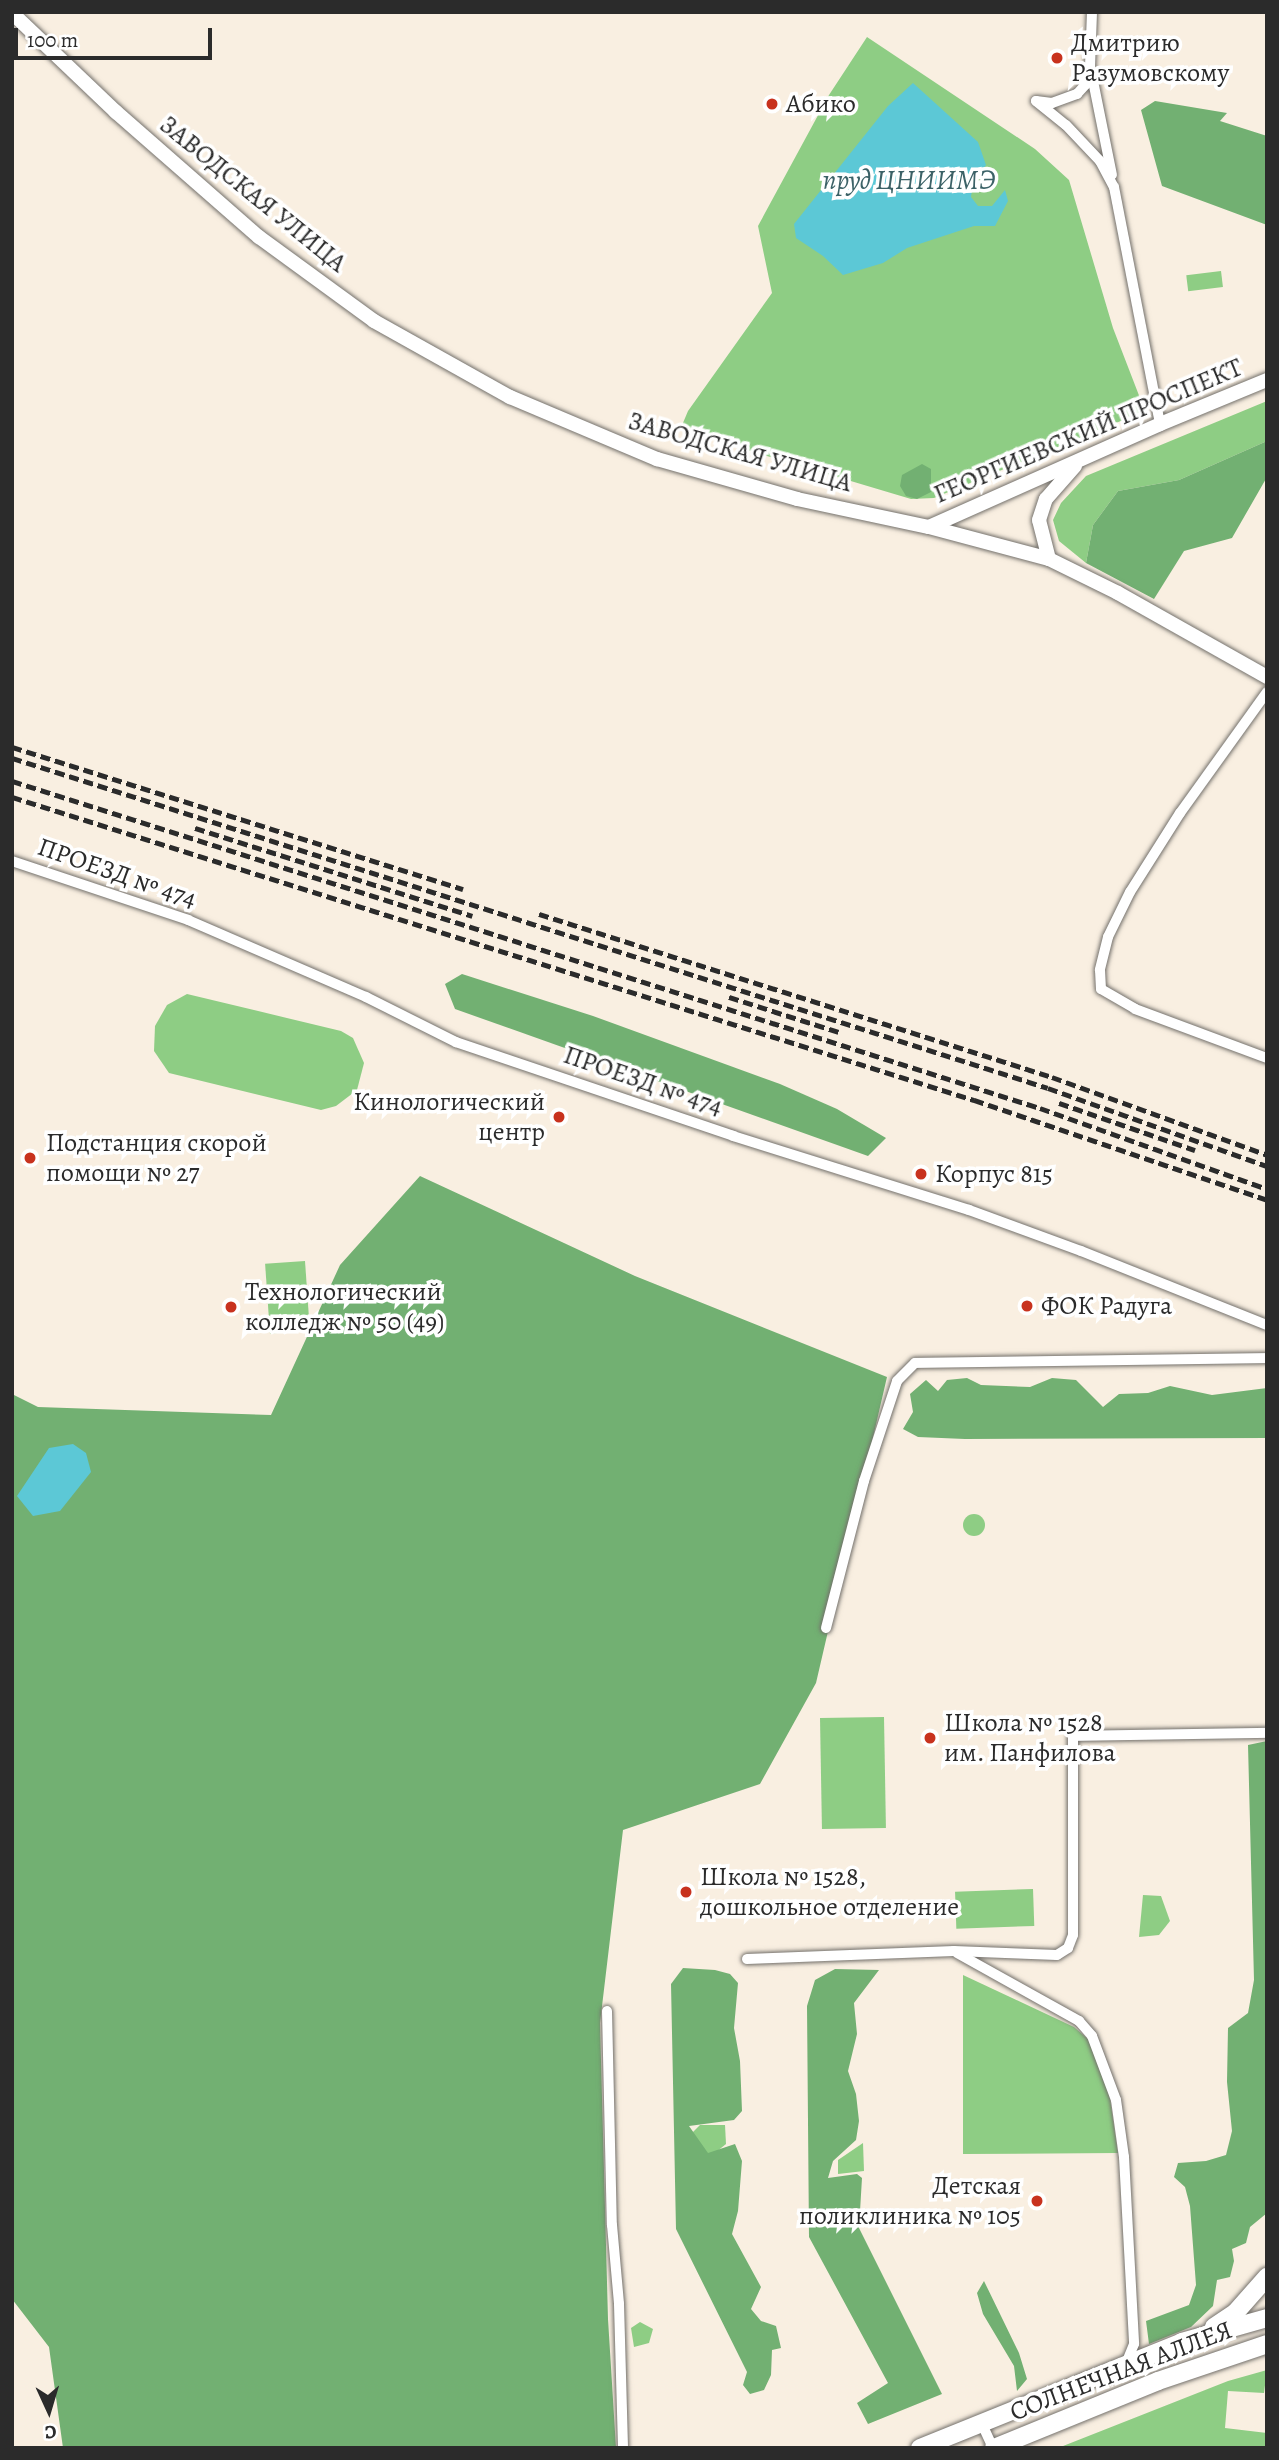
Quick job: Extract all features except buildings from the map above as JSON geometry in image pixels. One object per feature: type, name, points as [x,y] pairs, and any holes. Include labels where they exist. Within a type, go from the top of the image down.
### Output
[{"type":"main road","name":"СОЛНЕЧНАЯ АЛЛЕЯ","points":[[1182,2343],[1236,2312],[1267,2277]]},
{"type":"main road","name":"СОЛНЕЧНАЯ АЛЛЕЯ","points":[[920,2448],[1182,2343],[1267,2318]]},
{"type":"main road","name":"СОЛНЕЧНАЯ АЛЛЕЯ","points":[[994,2448],[1158,2381],[1267,2344]]},
{"type":"street","points":[[1092,12],[1090,66],[1086,84],[1077,94],[1065,100],[1036,102],[1066,125],[1100,161],[1114,187]]},
{"type":"street","name":"ЗАВОДСКАЯ УЛИЦА","points":[[12,13],[116,112],[260,237],[374,321],[510,397],[657,458],[797,499],[929,527],[1049,559],[1118,593],[1267,677]]},
{"type":"street","points":[[1090,66],[1160,424]]},
{"type":"street","name":"ГЕОРГИЕВСКИЙ ПРОСПЕКТ","points":[[929,527],[1160,424],[1267,380]]},
{"type":"street","points":[[1049,559],[1039,520],[1046,499],[1078,462]]},
{"type":"street","points":[[1267,692],[1180,813],[1130,892],[1108,937],[1100,970],[1101,989],[1135,1009],[1267,1058]]},
{"type":"street","name":"ПРОЕЗД № 474","points":[[12,861],[188,920],[366,997],[456,1042],[733,1136],[969,1210],[1082,1251],[1267,1325]]},
{"type":"street","points":[[826,1629],[864,1481],[897,1381],[915,1363],[1267,1358]]},
{"type":"street","points":[[747,1959],[954,1951],[1057,1955],[1068,1948],[1073,1935],[1073,1736],[1267,1733]]},
{"type":"street","points":[[954,1951],[1079,2021],[1093,2036],[1116,2100],[1124,2157],[1134,2344],[1126,2364]]},
{"type":"street","points":[[607,2011],[612,2225],[619,2304],[623,2448]]},
{"type":"street","points":[[981,2423],[994,2448]]},
{"type":"green space","points":[[867,37],[1035,149],[1069,180],[1113,328],[1145,411],[934,498],[911,499],[680,430],[688,411],[772,293],[758,226],[829,95]]},
{"type":"green space","points":[[1155,101],[1227,113],[1220,121],[1267,136],[1267,225],[1162,186],[1141,110]]},
{"type":"green space","points":[[1221,271],[1223,287],[1188,291],[1186,275]]},
{"type":"green space","points":[[1267,401],[1267,441],[1179,480],[1118,491],[1093,525],[1086,563],[1059,541],[1053,520],[1061,503],[1086,476]]},
{"type":"green space","points":[[1267,441],[1267,477],[1232,538],[1184,551],[1154,599],[1086,563],[1093,525],[1118,491],[1179,480]]},
{"type":"green space","points":[[922,464],[931,469],[931,492],[917,499],[906,496],[900,486],[902,475]]},
{"type":"green space","points":[[462,974],[593,1016],[780,1084],[837,1109],[886,1138],[868,1156],[455,1009],[445,984]]},
{"type":"green space","points":[[187,994],[341,1031],[353,1038],[364,1063],[357,1090],[336,1106],[321,1110],[169,1073],[154,1051],[155,1026],[167,1005]]},
{"type":"green space","points":[[420,1176],[635,1276],[887,1377],[816,1683],[760,1784],[623,1830],[600,2023],[608,2319],[616,2448],[63,2448],[49,2347],[12,2299],[12,1394],[38,1407],[271,1415],[340,1265]]},
{"type":"green space","points":[[305,1261],[310,1331],[270,1334],[265,1264]]},
{"type":"green space","points":[[967,1378],[981,1385],[1030,1387],[1052,1378],[1076,1380],[1103,1407],[1119,1394],[1148,1393],[1170,1386],[1212,1395],[1267,1388],[1267,1438],[965,1439],[918,1437],[903,1429],[913,1412],[910,1394],[926,1380],[938,1391],[947,1380]]},
{"type":"green space","points":[[974,1514],[982,1517],[985,1525],[982,1533],[974,1536],[966,1533],[963,1525],[966,1517]]},
{"type":"green space","points":[[884,1717],[886,1828],[822,1829],[820,1718]]},
{"type":"green space","points":[[1267,1741],[1267,2213],[1250,2227],[1246,2243],[1232,2249],[1234,2261],[1230,2277],[1217,2280],[1213,2306],[1191,2327],[1149,2344],[1146,2321],[1189,2305],[1196,2285],[1190,2206],[1185,2187],[1174,2177],[1178,2163],[1206,2161],[1226,2155],[1232,2131],[1227,2082],[1228,2028],[1248,2013],[1254,1980],[1248,1745]]},
{"type":"green space","points":[[1033,1889],[1034,1926],[956,1929],[955,1892]]},
{"type":"green space","points":[[1143,1895],[1161,1896],[1170,1921],[1159,1935],[1139,1937]]},
{"type":"green space","points":[[683,1968],[730,1974],[738,1983],[734,2028],[740,2061],[742,2111],[734,2120],[689,2126],[708,2153],[735,2144],[742,2161],[738,2211],[732,2234],[761,2287],[751,2309],[761,2321],[776,2326],[781,2348],[772,2350],[771,2375],[764,2390],[750,2394],[743,2385],[747,2372],[676,2229],[671,1984]]},
{"type":"green space","points":[[835,1969],[879,1970],[854,2003],[857,2034],[848,2071],[856,2094],[859,2121],[856,2140],[833,2161],[828,2178],[857,2174],[862,2178],[859,2228],[942,2394],[868,2424],[857,2403],[888,2383],[809,2237],[807,2006],[815,1980]]},
{"type":"green space","points":[[963,1975],[1074,2027],[1089,2040],[1109,2092],[1118,2153],[963,2154]]},
{"type":"green space","points":[[700,2125],[725,2125],[726,2144],[710,2157],[690,2135]]},
{"type":"green space","points":[[863,2143],[864,2171],[838,2174],[838,2160]]},
{"type":"green space","points":[[984,2281],[1019,2353],[1027,2379],[1017,2391],[1014,2366],[983,2314],[977,2293]]},
{"type":"green space","points":[[640,2322],[653,2329],[649,2343],[634,2347],[631,2328]]},
{"type":"green space","points":[[1267,2370],[1264,2393],[1228,2391],[1225,2428],[1267,2433],[1267,2448],[1058,2448],[1228,2381]]},
{"type":"water","name":"пруд ЦНИИМЭ","points":[[913,83],[978,142],[986,165],[973,182],[971,197],[978,206],[992,206],[1005,190],[1008,201],[995,226],[974,226],[907,248],[883,263],[843,275],[823,256],[796,238],[794,224],[888,106]]},
{"type":"water","points":[[73,1444],[86,1453],[91,1472],[60,1511],[33,1516],[17,1496],[49,1448]]},
{"type":"railway","points":[[12,747],[463,889]]},
{"type":"railway","points":[[12,758],[1048,1088],[1267,1166]]},
{"type":"railway","points":[[12,781],[1040,1108],[1267,1189]]},
{"type":"railway","points":[[12,797],[974,1100],[1267,1200]]},
{"type":"railway","points":[[195,828],[472,916]]},
{"type":"railway","points":[[539,914],[1052,1077],[1267,1155]]},
{"type":"railway","points":[[729,997],[839,1032]]},
{"type":"railway","points":[[1059,1103],[1195,1150]]},
{"type":"place","name":"Дмитрию Разумовскому","points":[[1057,58]]},
{"type":"place","name":"Абико","points":[[772,104]]},
{"type":"place","name":"Кинологический центр","points":[[559,1117]]},
{"type":"place","name":"Подстанция скорой помощи № 27","points":[[30,1158]]},
{"type":"place","name":"Корпус 815","points":[[921,1174]]},
{"type":"place","name":"ФОК Радуга","points":[[1027,1306]]},
{"type":"place","name":"Технологический колледж № 50 (49)","points":[[231,1307]]},
{"type":"place","name":"Школа № 1528 им. Панфилова","points":[[930,1738]]},
{"type":"place","name":"Школа № 1528, дошкольное отделение","points":[[686,1892]]},
{"type":"place","name":"Детская поликлиника № 105","points":[[1037,2201]]}]
